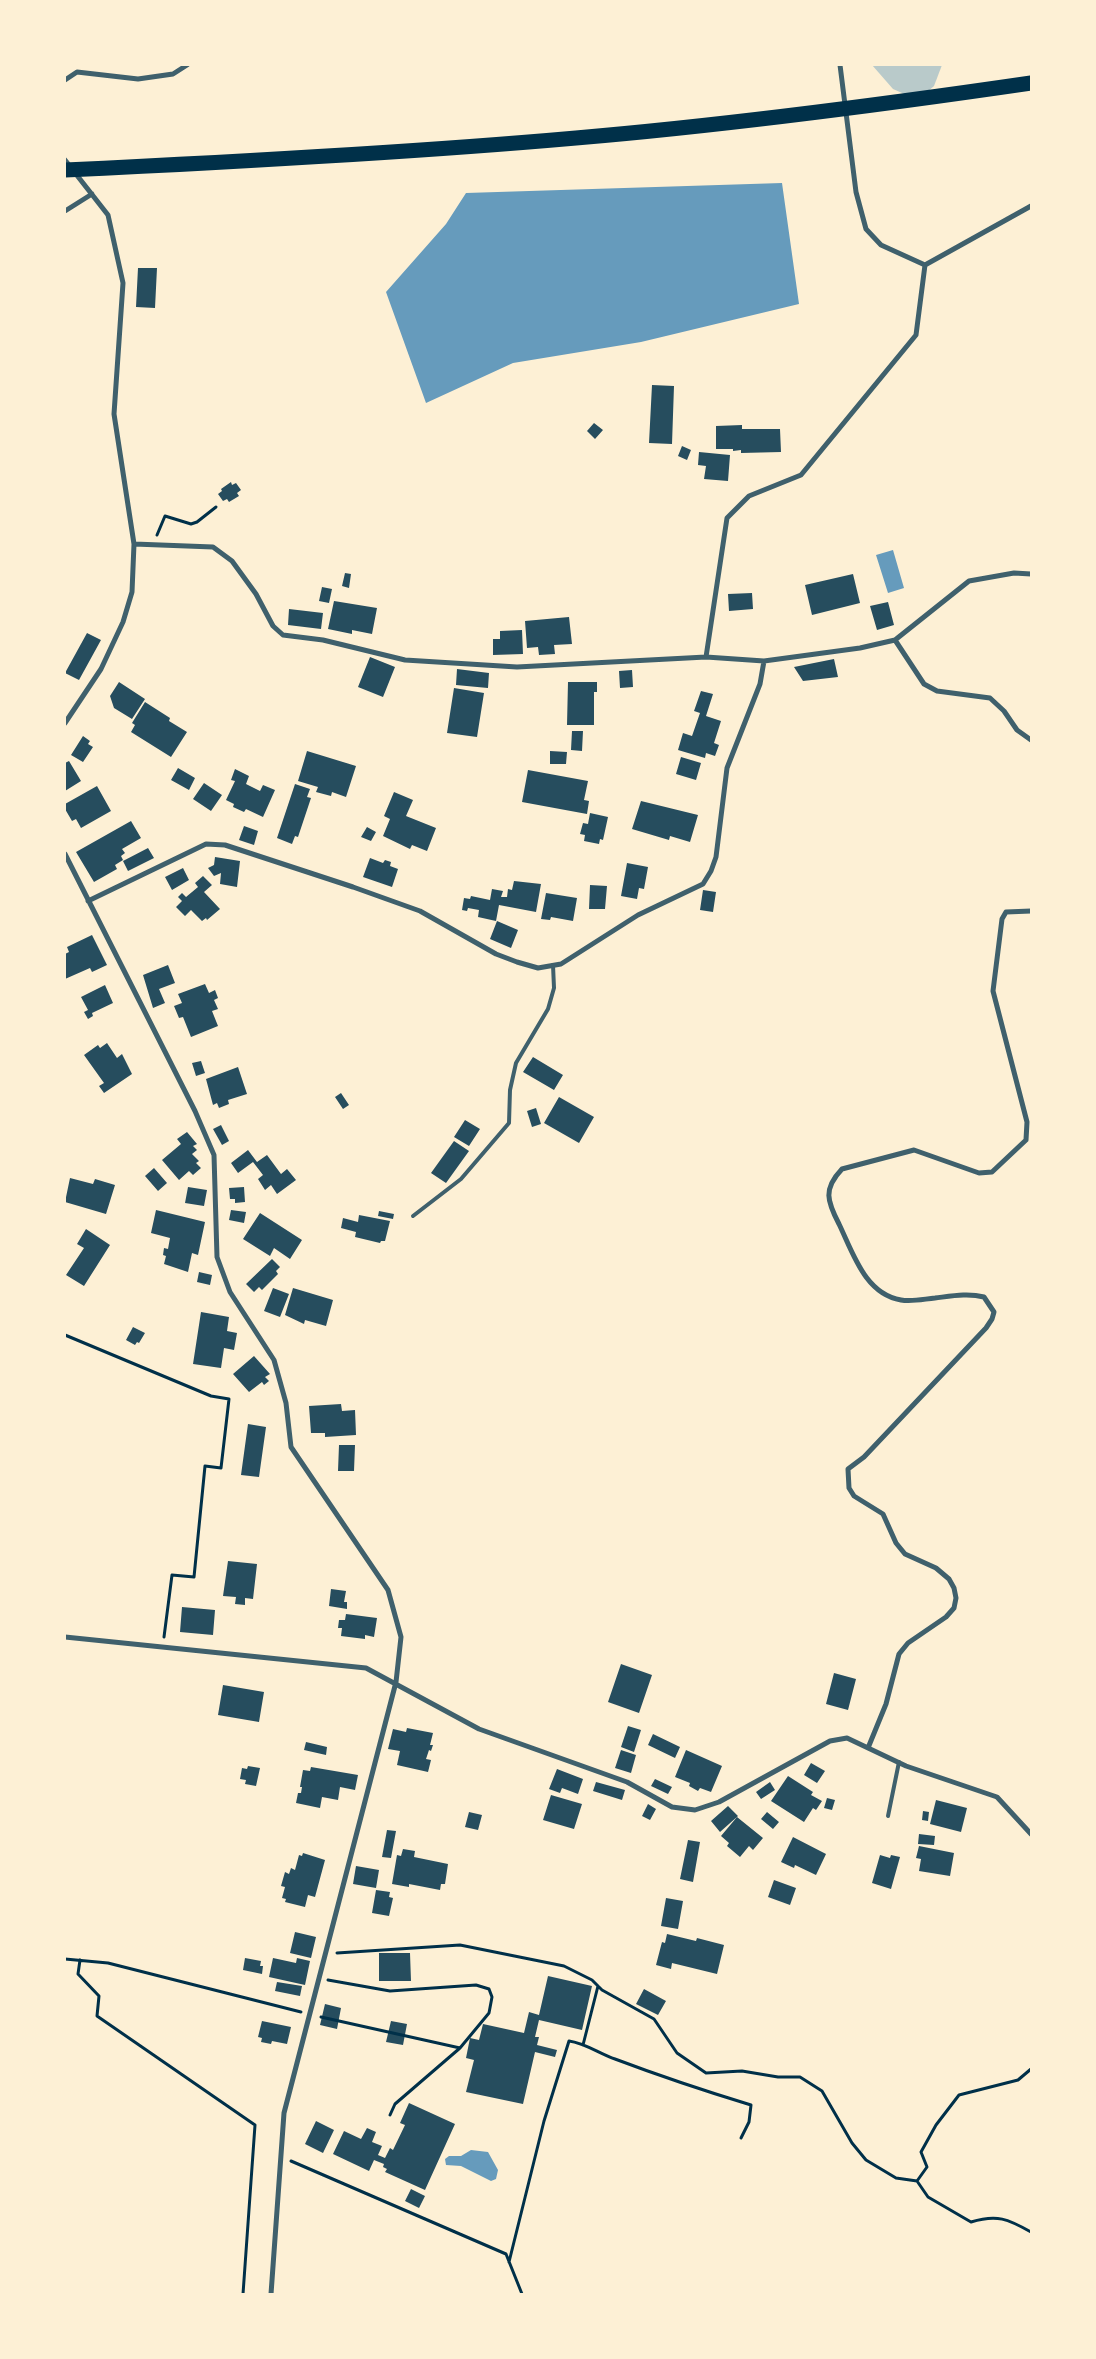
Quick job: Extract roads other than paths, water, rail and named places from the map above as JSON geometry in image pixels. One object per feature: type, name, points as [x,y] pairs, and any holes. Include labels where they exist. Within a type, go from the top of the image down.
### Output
[{"type":"highway","points":[[65,170],[328,157],[578,138],[778,117],[1031,83]]},
{"type":"street","points":[[65,80],[77,72],[138,79],[173,74],[187,65]]},
{"type":"street","points":[[840,65],[856,192],[866,229],[881,245],[925,265]]},
{"type":"street","points":[[65,160],[108,215],[123,283],[114,414],[134,544],[132,592],[123,622],[101,669],[65,724]]},
{"type":"street","points":[[65,211],[92,194]]},
{"type":"street","points":[[925,265],[1031,206]]},
{"type":"street","points":[[706,657],[727,518],[750,496],[801,475],[916,335],[925,265]]},
{"type":"street","points":[[134,544],[213,547],[232,561],[256,594],[273,626],[283,635],[324,640],[405,660],[516,667],[706,657],[764,661],[860,648],[896,640],[969,581],[1014,573],[1031,574]]},
{"type":"street","points":[[896,640],[924,684],[937,691],[990,698],[1004,711],[1017,730],[1031,740]]},
{"type":"street","points":[[88,901],[206,844],[225,845],[420,911],[496,954],[517,962],[538,968],[561,964],[638,915],[703,884],[711,872],[716,857],[727,768],[760,684],[764,661]]},
{"type":"street","points":[[65,854],[196,1111],[214,1155],[218,1257],[230,1292],[274,1360],[286,1403],[291,1447],[388,1590],[401,1637],[396,1682],[308,2014],[284,2113],[271,2294]]},
{"type":"street","points":[[868,1748],[886,1704],[899,1654],[908,1643],[946,1617],[954,1608],[956,1598],[954,1588],[949,1579],[936,1568],[905,1554],[896,1543],[883,1514],[854,1496],[849,1488],[848,1469],[864,1457],[986,1328],[994,1312],[984,1297],[971,1294],[902,1300],[884,1294],[874,1287],[862,1272],[830,1206],[828,1193],[834,1178],[842,1169],[914,1150],[979,1173],[992,1172],[1026,1140],[1027,1122],[993,991],[1002,919],[1006,912],[1031,911]]},
{"type":"street","points":[[65,1638],[366,1668],[396,1682],[479,1729],[627,1782],[672,1806],[695,1810],[719,1802],[830,1741],[847,1738],[899,1762],[997,1797],[1031,1834]]},
{"type":"lane","points":[[413,1216],[461,1179],[509,1123],[510,1090],[516,1063],[548,1009],[554,988],[553,966]]},
{"type":"lane","points":[[888,1816],[899,1762]]},
{"type":"water","points":[[782,183],[799,304],[641,342],[513,363],[426,403],[386,292],[446,224],[466,193]]},
{"type":"water","points":[[893,550],[904,588],[888,593],[876,555]]},
{"type":"water","points":[[471,2150],[488,2152],[498,2170],[496,2179],[491,2181],[461,2166],[446,2165],[445,2159],[449,2156],[461,2156]]}]
